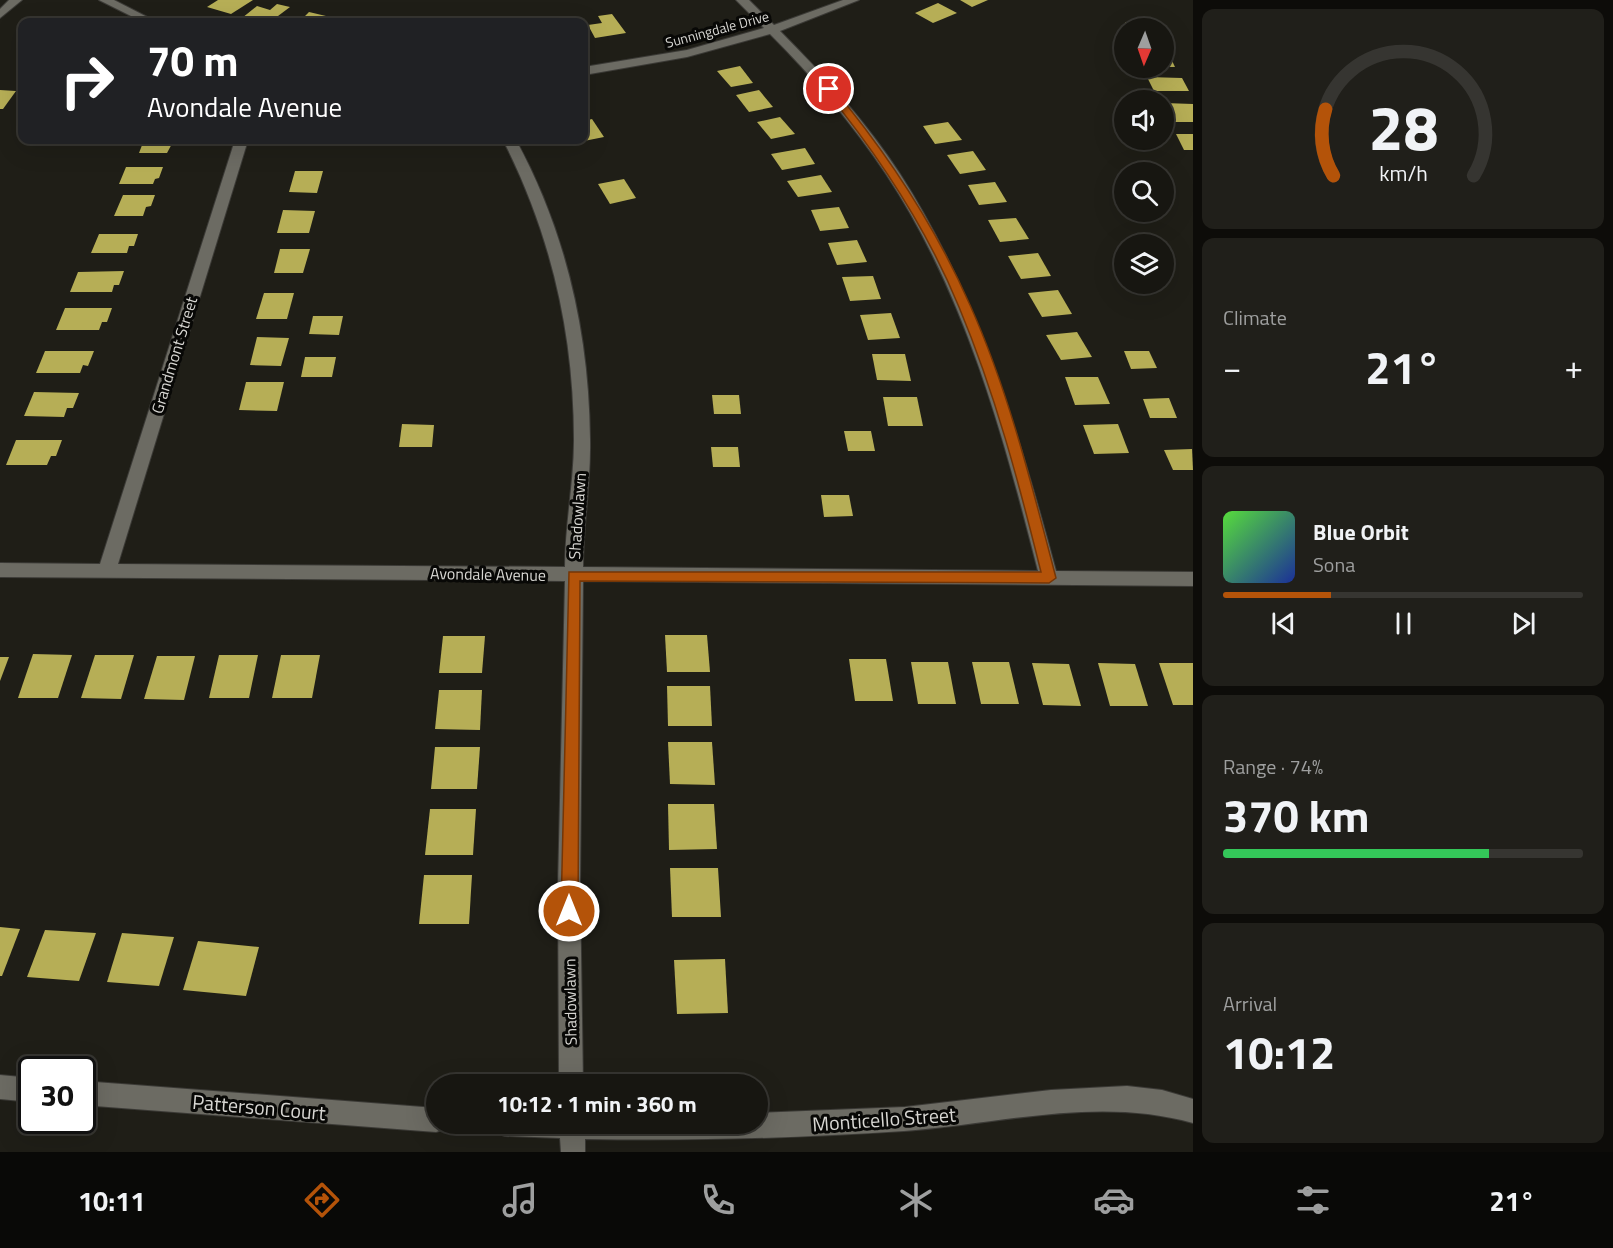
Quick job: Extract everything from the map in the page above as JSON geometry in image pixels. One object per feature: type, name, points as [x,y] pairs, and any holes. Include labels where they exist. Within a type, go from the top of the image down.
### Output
[{"type":"street","points":[[0,15],[16,0]]},
{"type":"street","points":[[105,0],[143,18]]},
{"type":"street","points":[[742,0],[814,72],[858,124],[899,183],[934,245],[964,305],[987,364],[1023,475],[1049,578]]},
{"type":"street","name":"Sunningdale Drive","points":[[588,70],[670,58],[773,30],[853,0]]},
{"type":"street","name":"Grandmont Street","points":[[107,570],[241,144]]},
{"type":"street","name":"Shadowlawn","points":[[512,144],[546,217],[561,266],[573,321],[580,378],[582,442],[574,575],[569,888],[571,1074]]},
{"type":"street","name":"Avondale Avenue","points":[[0,570],[1193,579]]},
{"type":"street","points":[[0,1088],[18,1089]]},
{"type":"street","name":"Patterson Court","points":[[96,1094],[426,1119]]},
{"type":"street","name":"Monticello Street","points":[[768,1125],[807,1125],[929,1117],[1107,1099],[1170,1102],[1193,1111]]},
{"type":"street","points":[[572,1134],[573,1152]]},
{"type":"building","points":[[218,0],[253,0],[231,14],[207,7]]},
{"type":"building","points":[[960,0],[988,0],[972,7]]},
{"type":"building","points":[[938,3],[957,13],[933,23],[915,13]]},
{"type":"building","points":[[277,4],[290,7],[275,18],[242,18],[257,6],[270,10]]},
{"type":"building","points":[[309,12],[326,16],[324,18],[303,18]]},
{"type":"building","points":[[612,14],[626,33],[595,38],[588,25],[602,23],[598,16]]},
{"type":"building","points":[[740,66],[753,83],[731,87],[717,71]]},
{"type":"building","points":[[1148,78],[1182,78],[1189,91],[1174,90],[1154,90]]},
{"type":"building","points":[[0,90],[16,91],[3,109],[0,109]]},
{"type":"building","points":[[759,90],[773,107],[749,112],[736,95]]},
{"type":"building","points":[[1174,103],[1193,104],[1193,122],[1174,122]]},
{"type":"building","points":[[780,117],[795,134],[771,139],[757,122]]},
{"type":"building","points":[[592,119],[604,137],[588,140],[588,120]]},
{"type":"building","points":[[948,122],[962,140],[935,144],[923,126]]},
{"type":"building","points":[[1176,134],[1193,134],[1193,150],[1184,150]]},
{"type":"building","points":[[142,144],[172,144],[167,153],[139,153]]},
{"type":"building","points":[[805,148],[815,164],[782,170],[771,154]]},
{"type":"building","points":[[973,151],[986,170],[960,174],[947,155]]},
{"type":"building","points":[[126,167],[163,167],[159,178],[155,179],[153,184],[119,184]]},
{"type":"building","points":[[295,171],[323,171],[317,193],[289,192]]},
{"type":"building","points":[[821,175],[832,192],[798,197],[787,181]]},
{"type":"building","points":[[624,179],[636,198],[610,204],[598,184]]},
{"type":"building","points":[[995,182],[1007,202],[979,205],[968,185]]},
{"type":"building","points":[[123,195],[155,195],[151,206],[146,207],[143,216],[114,216]]},
{"type":"building","points":[[839,207],[849,228],[820,231],[811,210]]},
{"type":"building","points":[[283,210],[315,211],[309,233],[277,233]]},
{"type":"building","points":[[1016,218],[1029,239],[1000,242],[988,220]]},
{"type":"building","points":[[99,234],[138,234],[134,246],[129,246],[127,253],[91,253]]},
{"type":"building","points":[[857,240],[867,262],[837,265],[828,243]]},
{"type":"building","points":[[280,249],[310,249],[303,273],[274,273]]},
{"type":"building","points":[[1038,253],[1051,276],[1021,279],[1008,256]]},
{"type":"building","points":[[124,271],[119,285],[114,285],[112,292],[70,292],[78,272]]},
{"type":"building","points":[[873,276],[881,299],[850,301],[842,277]]},
{"type":"building","points":[[1058,290],[1072,314],[1042,317],[1028,293]]},
{"type":"building","points":[[264,293],[294,293],[287,319],[256,319]]},
{"type":"building","points":[[65,308],[112,308],[107,322],[102,322],[99,330],[56,330]]},
{"type":"building","points":[[891,313],[900,338],[868,340],[860,315]]},
{"type":"building","points":[[313,316],[343,316],[339,335],[309,334]]},
{"type":"building","points":[[1077,332],[1092,357],[1061,360],[1046,335]]},
{"type":"building","points":[[257,337],[289,338],[281,366],[250,365]]},
{"type":"building","points":[[45,351],[94,351],[88,366],[83,365],[80,373],[36,373]]},
{"type":"building","points":[[1124,351],[1149,351],[1157,368],[1131,369]]},
{"type":"building","points":[[872,354],[905,354],[911,381],[877,380]]},
{"type":"building","points":[[305,357],[336,357],[332,377],[301,377]]},
{"type":"building","points":[[1065,377],[1098,377],[1110,404],[1075,405]]},
{"type":"building","points":[[246,382],[284,382],[277,411],[239,410]]},
{"type":"building","points":[[34,392],[79,393],[73,408],[67,408],[64,417],[24,416]]},
{"type":"building","points":[[712,395],[739,395],[741,414],[714,414]]},
{"type":"building","points":[[883,397],[917,397],[923,426],[888,426]]},
{"type":"building","points":[[1169,398],[1177,418],[1150,418],[1143,399]]},
{"type":"building","points":[[402,424],[434,425],[432,447],[399,447]]},
{"type":"building","points":[[1118,424],[1129,453],[1094,454],[1083,425]]},
{"type":"building","points":[[844,431],[871,431],[875,451],[848,451]]},
{"type":"building","points":[[16,440],[62,440],[56,456],[51,456],[47,465],[6,465]]},
{"type":"building","points":[[711,447],[738,447],[740,467],[713,467]]},
{"type":"building","points":[[1192,449],[1193,470],[1173,470],[1164,450]]},
{"type":"building","points":[[821,495],[849,495],[853,516],[824,517]]},
{"type":"building","points":[[665,635],[707,635],[710,672],[667,672]]},
{"type":"building","points":[[443,636],[485,636],[482,673],[439,673]]},
{"type":"building","points":[[33,654],[72,655],[58,698],[18,698]]},
{"type":"building","points":[[95,655],[134,655],[121,699],[81,698]]},
{"type":"building","points":[[219,655],[258,655],[249,698],[209,698]]},
{"type":"building","points":[[281,655],[320,655],[312,698],[272,698]]},
{"type":"building","points":[[157,656],[195,656],[184,700],[144,699]]},
{"type":"building","points":[[0,657],[9,657],[0,681]]},
{"type":"building","points":[[849,659],[886,659],[893,701],[855,701]]},
{"type":"building","points":[[911,662],[948,662],[956,704],[918,704]]},
{"type":"building","points":[[972,662],[1009,662],[1019,704],[981,704]]},
{"type":"building","points":[[1032,663],[1069,664],[1081,706],[1043,705]]},
{"type":"building","points":[[1098,663],[1135,664],[1148,706],[1110,706]]},
{"type":"building","points":[[1159,663],[1193,663],[1193,705],[1173,705]]},
{"type":"building","points":[[667,686],[710,686],[712,726],[668,726]]},
{"type":"building","points":[[439,690],[482,690],[480,730],[435,729]]},
{"type":"building","points":[[668,742],[712,742],[715,785],[670,784]]},
{"type":"building","points":[[435,747],[480,747],[477,789],[431,789]]},
{"type":"building","points":[[668,804],[714,804],[717,849],[669,850]]},
{"type":"building","points":[[430,809],[476,809],[473,855],[425,855]]},
{"type":"building","points":[[670,868],[718,868],[721,917],[672,917]]},
{"type":"building","points":[[424,875],[472,875],[469,924],[419,924]]},
{"type":"building","points":[[0,927],[20,929],[2,976],[0,976]]},
{"type":"building","points":[[45,930],[96,933],[79,981],[27,977]]},
{"type":"building","points":[[122,933],[174,937],[159,986],[107,982]]},
{"type":"building","points":[[198,941],[259,947],[246,996],[183,990]]},
{"type":"building","points":[[725,959],[728,1013],[677,1014],[674,960]]},
{"type":"route","points":[[569,911],[574,575],[1049,578],[1023,475],[987,364],[964,305],[929,235],[899,183],[858,124],[829,89]]}]
